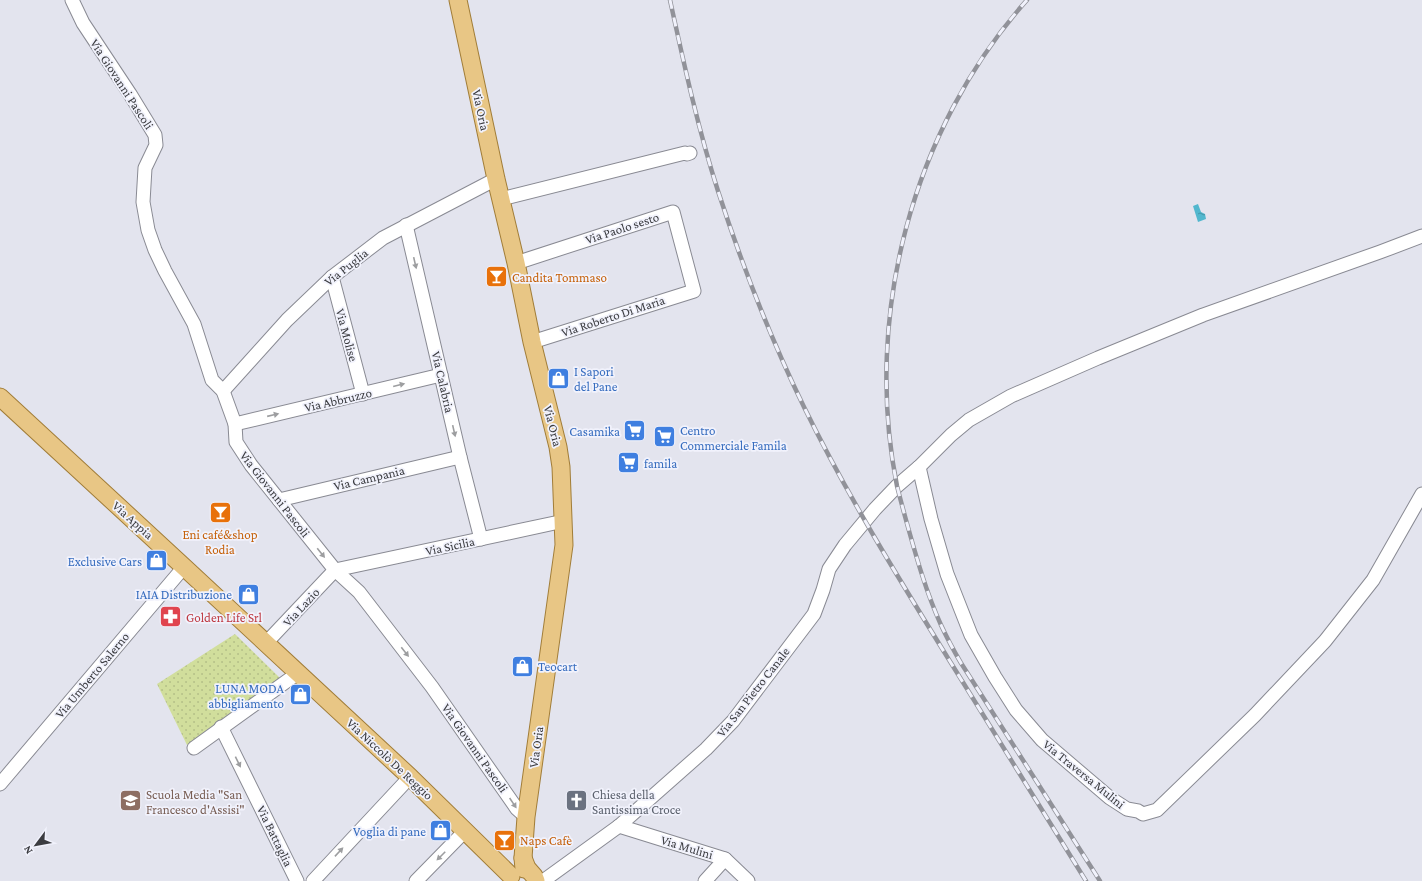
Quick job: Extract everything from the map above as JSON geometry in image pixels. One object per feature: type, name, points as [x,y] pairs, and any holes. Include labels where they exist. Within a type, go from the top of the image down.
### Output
[{"type":"main road","name":"Via Oria","points":[[458,0],[496,179],[516,263],[532,342],[558,447],[561,467],[564,545],[526,817],[522,872]]},
{"type":"main road","name":"Via Appia","points":[[0,397],[266,644]]},
{"type":"main road","name":"Via Niccolò De Reggio","points":[[266,644],[410,777],[465,831],[522,872]]},
{"type":"street","name":"Via Giovanni Pascoli","points":[[72,0],[83,24],[130,94],[155,135],[156,145],[145,168],[143,202],[148,230],[155,250],[194,324],[212,380],[223,391],[234,424],[236,442],[251,465],[335,570],[359,592],[432,687],[518,809],[526,817]]},
{"type":"street","points":[[501,200],[685,153],[690,153]]},
{"type":"street","name":"Via Puglia","points":[[223,391],[287,320],[332,277],[383,238],[496,179]]},
{"type":"street","name":"Via Paolo sesto","points":[[516,263],[673,212],[694,291]]},
{"type":"street","name":"Via Calabria","points":[[406,225],[460,457],[481,539]]},
{"type":"street","name":"Via San Pietro Canale","points":[[544,881],[618,826],[706,749],[733,721],[814,614],[829,569],[845,545],[875,509],[897,486],[919,467],[950,435],[970,420],[1030,387],[1203,315],[1422,236]]},
{"type":"street","name":"Via Molise","points":[[332,277],[363,394]]},
{"type":"street","name":"Via Roberto Di Maria","points":[[532,342],[694,291]]},
{"type":"street","name":"Via Abbruzzo","points":[[234,424],[441,375]]},
{"type":"street","name":"Via Campania","points":[[279,500],[460,457]]},
{"type":"street","name":"Via Traversa Mulini","points":[[919,467],[931,519],[947,574],[971,635],[994,677],[1016,710],[1042,740],[1110,798],[1128,809],[1138,811],[1143,814],[1157,810],[1255,715],[1325,641],[1373,580],[1422,494]]},
{"type":"street","name":"Via Sicilia","points":[[335,570],[564,521]]},
{"type":"street","name":"Via Umberto Salerno","points":[[0,784],[184,567]]},
{"type":"street","name":"Via Lazio","points":[[266,644],[335,570]]},
{"type":"street","points":[[194,748],[221,727],[298,673]]},
{"type":"street","name":"Via Battaglia","points":[[221,727],[297,881]]},
{"type":"street","points":[[313,881],[410,777]]},
{"type":"street","name":"Via Mulini","points":[[618,826],[725,859],[748,881]]},
{"type":"street","points":[[416,881],[465,831]]},
{"type":"street","points":[[705,881],[725,859]]},
{"type":"green space","points":[[235,634],[281,679],[187,745],[157,684]]},
{"type":"water","points":[[1198,204],[1201,212],[1205,214],[1206,219],[1198,222],[1193,206]]},
{"type":"railway","points":[[670,0],[698,120],[718,191],[757,300],[804,407],[838,472],[893,568],[1086,881]]},
{"type":"railway","points":[[1027,0],[987,51],[953,107],[926,166],[906,228],[893,292],[887,357],[888,422],[899,495],[922,574],[941,625],[961,663],[1100,881]]},
{"type":"place","name":"Candita Tommaso","points":[[496,277]]},
{"type":"place","name":"I Sapori del Pane","points":[[558,378]]},
{"type":"place","name":"Casamika","points":[[635,431]]},
{"type":"place","name":"Centro Commerciale Famila","points":[[664,437]]},
{"type":"place","name":"famila","points":[[628,463]]},
{"type":"place","name":"Eni café&shop Rodia","points":[[220,512]]},
{"type":"place","name":"Exclusive Cars","points":[[157,561]]},
{"type":"place","name":"IAIA Distribuzione","points":[[248,594]]},
{"type":"place","name":"Golden Life Srl","points":[[171,617]]},
{"type":"place","name":"Teocart","points":[[522,666]]},
{"type":"place","name":"LUNA MODA abbigliamento","points":[[300,695]]},
{"type":"place","name":"Scuola Media \"San Francesco d'Assisi\"","points":[[131,801]]},
{"type":"place","name":"Chiesa della Santissima Croce","points":[[577,801]]},
{"type":"place","name":"Voglia di pane","points":[[441,831]]},
{"type":"place","name":"Naps Cafè","points":[[505,840]]}]
